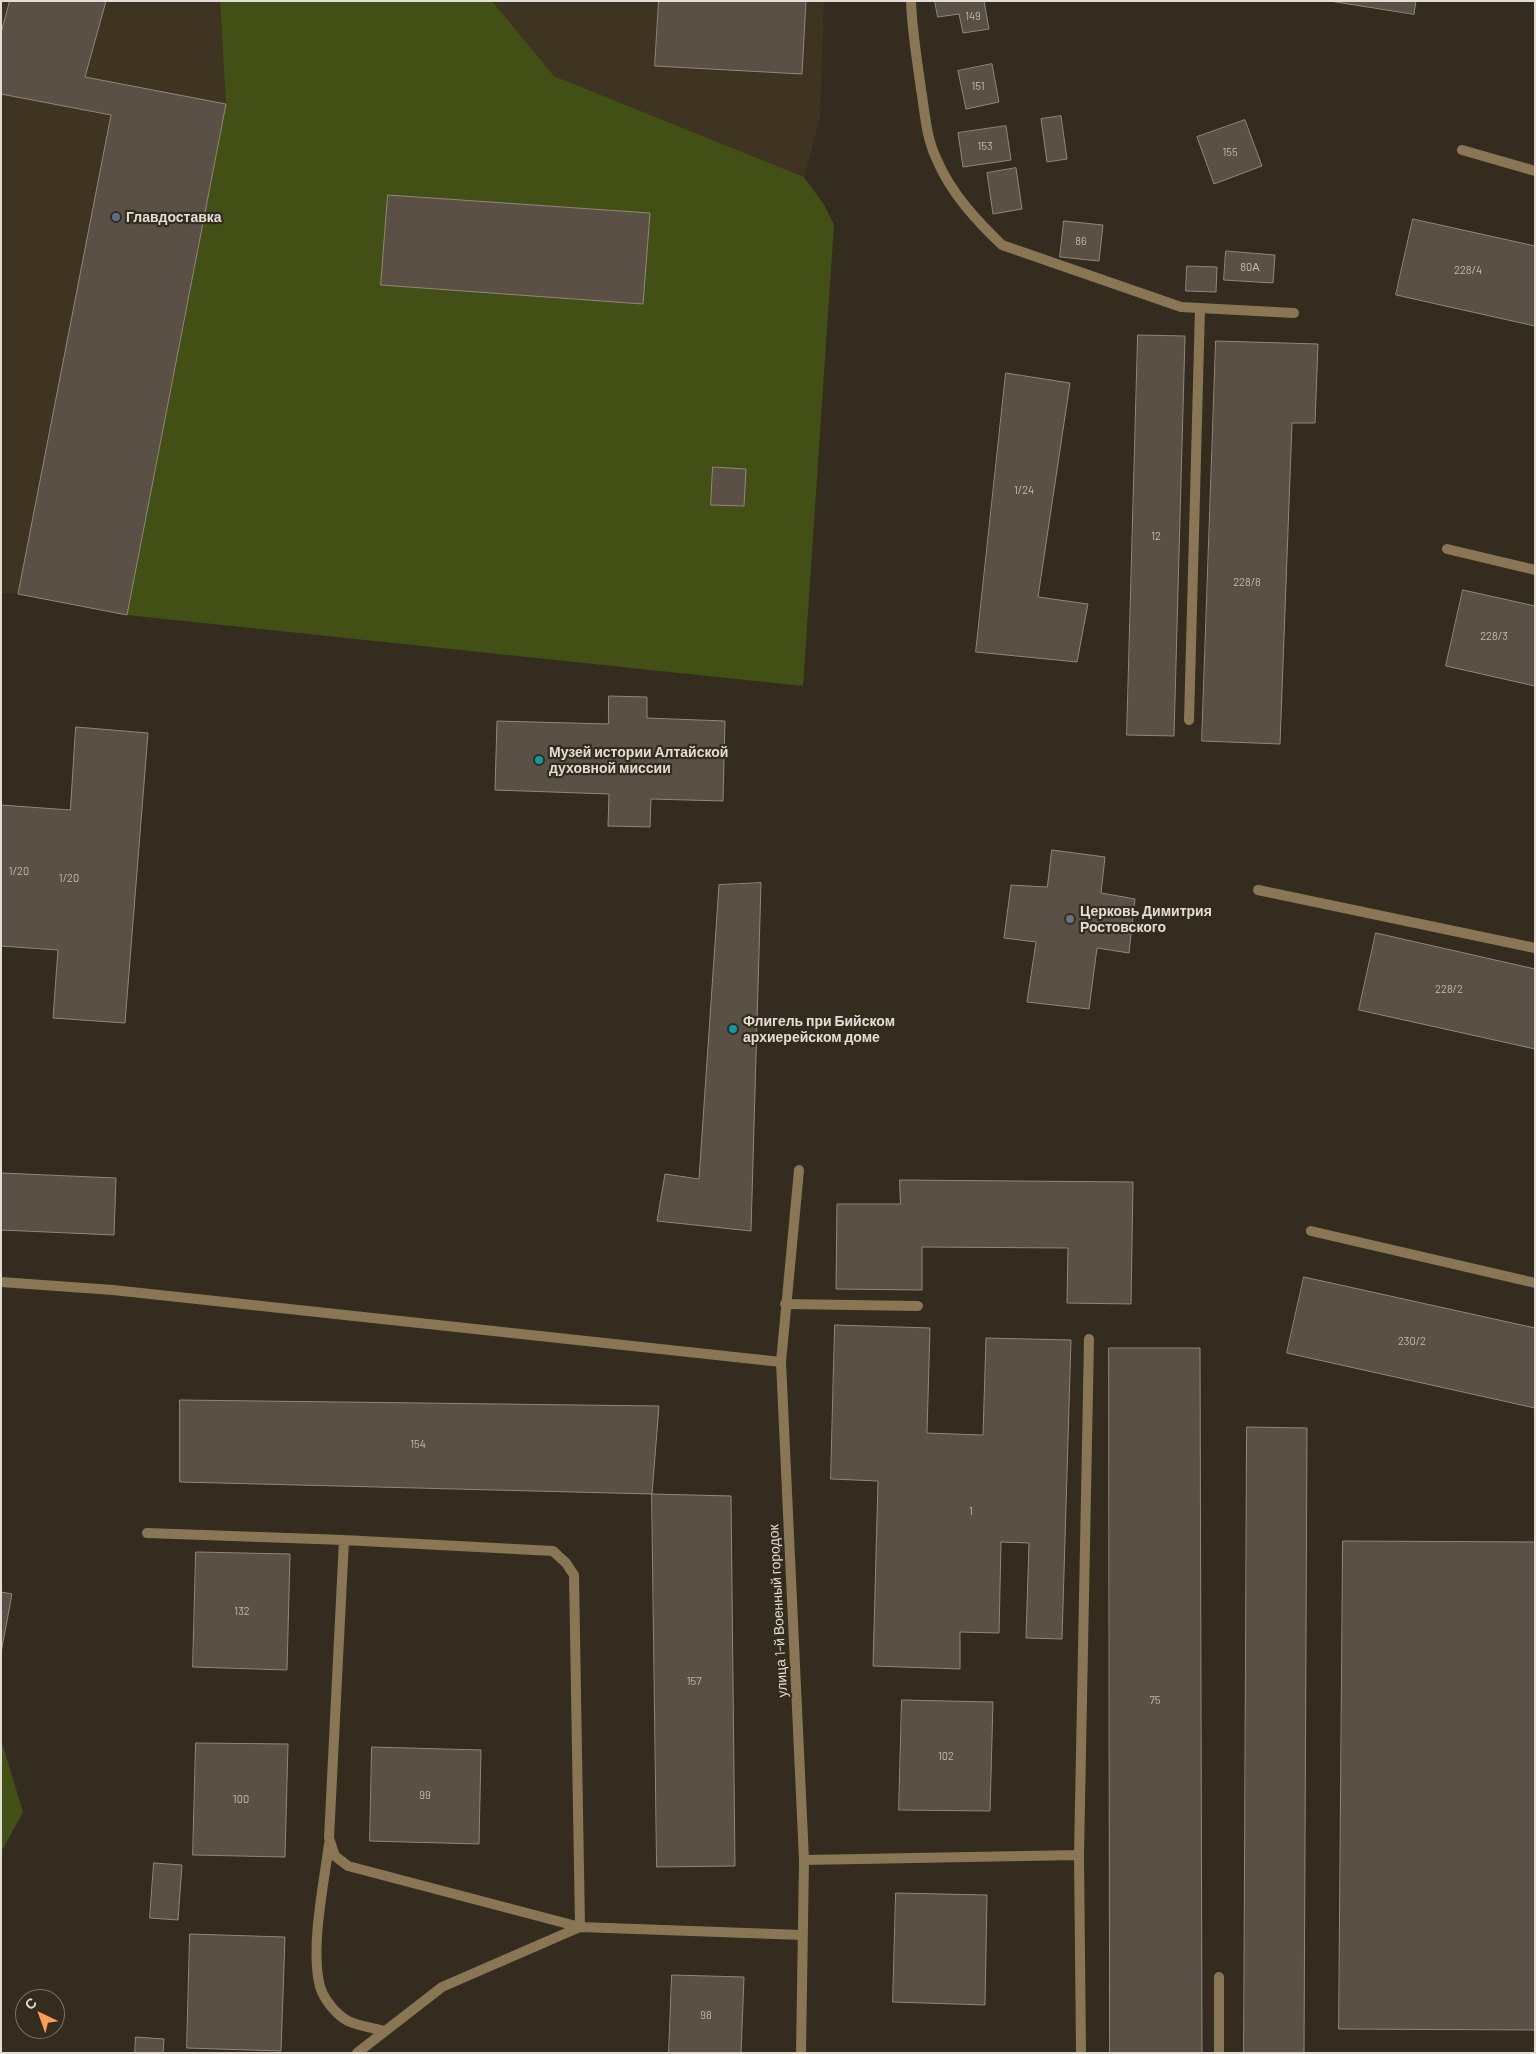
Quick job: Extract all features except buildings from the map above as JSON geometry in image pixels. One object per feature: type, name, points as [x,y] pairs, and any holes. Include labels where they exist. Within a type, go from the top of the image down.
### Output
[{"type":"street","points":[[911,1],[912,26],[929,140],[937,161],[958,198],[979,224],[1002,245],[1181,306],[1294,313]]},
{"type":"street","points":[[1462,150],[1535,171]]},
{"type":"street","points":[[1189,720],[1200,308]]},
{"type":"street","points":[[1446,549],[1535,570]]},
{"type":"street","points":[[1258,890],[1535,948]]},
{"type":"street","name":"улица 1-й Военный городок","points":[[799,1170],[780,1362],[804,1860],[801,2053]]},
{"type":"street","points":[[1311,1231],[1535,1283]]},
{"type":"street","points":[[1,1282],[113,1290],[780,1362]]},
{"type":"street","points":[[785,1304],[918,1306]]},
{"type":"street","points":[[1081,2053],[1079,1855],[1089,1339]]},
{"type":"street","points":[[147,1533],[344,1540],[553,1551],[566,1563],[574,1575],[580,1927]]},
{"type":"street","points":[[344,1540],[329,1838],[317,1947],[319,1982],[325,1996],[335,2010],[348,2020],[385,2031]]},
{"type":"street","points":[[329,1838],[335,1856],[348,1866],[580,1927],[802,1935]]},
{"type":"street","points":[[804,1860],[1079,1855]]},
{"type":"street","points":[[357,2053],[442,1987],[580,1927]]},
{"type":"street","points":[[1219,1978],[1219,2053]]},
{"type":"shaded area","points":[[1,1],[220,1],[226,104],[127,615],[18,594],[1,593]]},
{"type":"shaded area","points":[[492,1],[824,1],[820,117],[804,177],[554,76]]},
{"type":"green space","points":[[220,1],[492,1],[554,76],[804,177],[823,203],[834,225],[803,686],[127,615],[226,104]]},
{"type":"green space","points":[[1,1745],[3,1746],[23,1812],[1,1852]]},
{"type":"place","name":"Главдоставка","points":[[116,217]]},
{"type":"place","name":"Музей истории Алтайской духовной миссии","points":[[539,760]]},
{"type":"place","name":"Церковь Димитрия Ростовского","points":[[1070,919]]},
{"type":"place","name":"Флигель при Бийском архиерейском доме","points":[[733,1029]]}]
